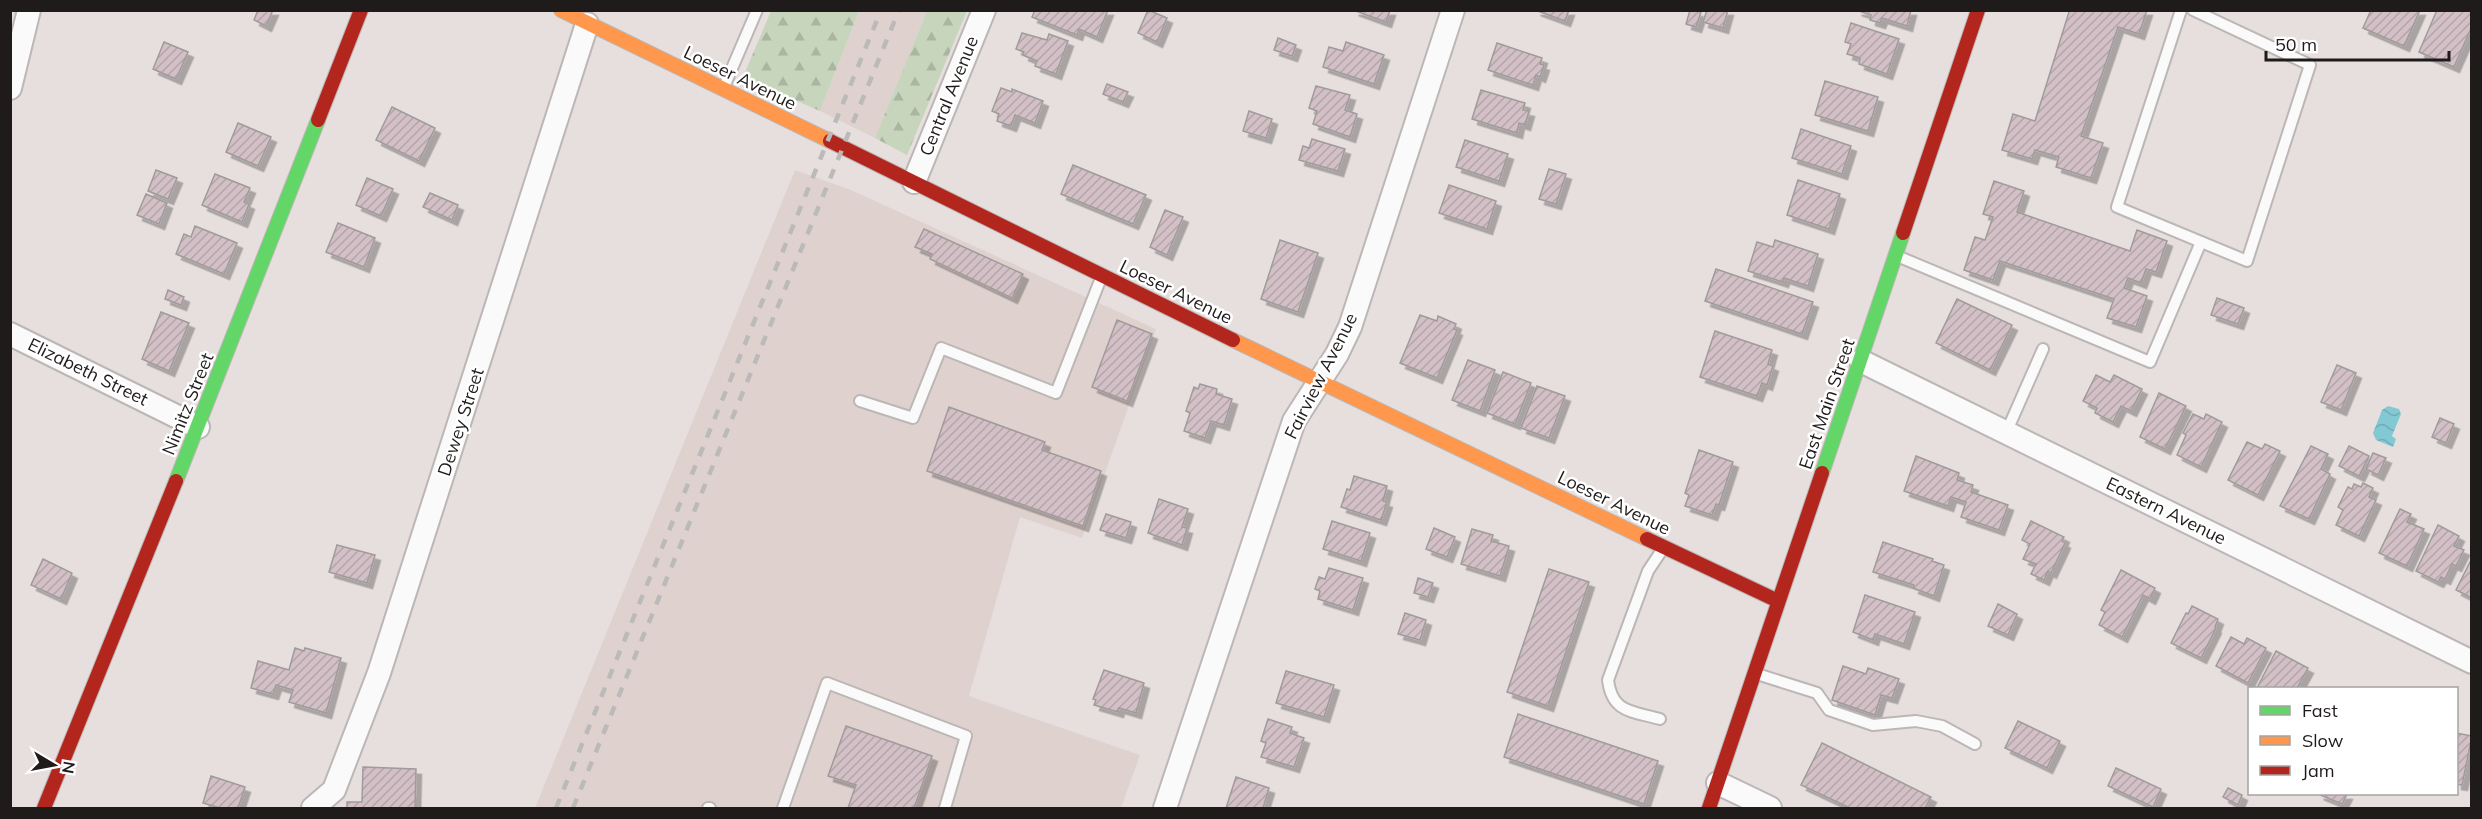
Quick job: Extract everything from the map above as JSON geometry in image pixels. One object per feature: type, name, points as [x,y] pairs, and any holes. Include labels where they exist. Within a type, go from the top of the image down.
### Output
[{"type":"street","points":[[10,87],[29,10]]},
{"type":"street","name":"Nimitz Street","points":[[44,808],[198,427],[361,10]]},
{"type":"street","name":"Loeser Avenue","points":[[561,10],[1318,382],[1778,601]]},
{"type":"street","name":"Central Avenue","points":[[914,182],[984,10]]},
{"type":"street","name":"Fairview Avenue","points":[[1165,808],[1294,421],[1350,327],[1453,10]]},
{"type":"street","name":"East Main Street","points":[[1709,808],[1978,10]]},
{"type":"street","name":"Dewey Street","points":[[313,808],[334,790],[379,673],[587,24]]},
{"type":"street","name":"Elizabeth Street","points":[[10,334],[198,427]]},
{"type":"street","name":"Eastern Avenue","points":[[1861,361],[2472,662]]},
{"type":"street","points":[[1718,783],[1770,808]]},
{"type":"lane","points":[[723,90],[757,10]]},
{"type":"lane","points":[[2181,10],[2117,207],[2247,261],[2310,65],[2193,10]]},
{"type":"lane","points":[[1896,255],[2150,362],[2201,242]]},
{"type":"lane","points":[[860,401],[913,418],[941,348],[1056,393],[1102,275]]},
{"type":"lane","points":[[2006,433],[2043,349]]},
{"type":"lane","points":[[1660,719],[1620,708],[1610,695],[1608,680],[1648,571],[1663,547]]},
{"type":"lane","points":[[1754,673],[1817,693],[1829,710],[1873,725],[1916,721],[1942,726],[1975,744]]},
{"type":"lane","points":[[783,808],[827,683],[966,735],[945,808]]},
{"type":"shaded area","points":[[859,11],[927,11],[875,138],[820,111]]},
{"type":"shaded area","points":[[795,170],[851,190],[1156,329],[1082,538],[1020,517],[969,696],[1140,755],[1121,808],[535,808]]},
{"type":"green space","points":[[771,11],[859,11],[820,111],[743,77]]},
{"type":"green space","points":[[927,11],[967,11],[907,155],[875,138]]},
{"type":"water","points":[[2388,406],[2399,409],[2401,414],[2392,436],[2396,439],[2393,447],[2376,440],[2373,433],[2382,410]]},
{"type":"building","points":[[258,10],[273,10],[266,26],[254,20]]},
{"type":"building","points":[[1035,10],[1108,10],[1097,37],[1079,29],[1077,35],[1032,17]]},
{"type":"building","points":[[1148,10],[1167,18],[1157,42],[1138,33]]},
{"type":"building","points":[[1353,10],[1390,10],[1386,22]]},
{"type":"building","points":[[1535,10],[1569,10],[1565,21]]},
{"type":"building","points":[[1690,10],[1701,12],[1696,27],[1686,24]]},
{"type":"building","points":[[1707,10],[1728,10],[1723,28],[1703,22]]},
{"type":"building","points":[[1856,10],[1911,10],[1907,26],[1882,18],[1880,23],[1870,20],[1871,15]]},
{"type":"building","points":[[2066,10],[2147,10],[2139,34],[2118,27],[2081,136],[2103,143],[2091,178],[2056,167],[2059,157],[2035,150],[2032,159],[2002,150],[2013,114],[2035,121],[2069,12]]},
{"type":"building","points":[[2371,10],[2420,10],[2404,46],[2363,28]]},
{"type":"building","points":[[2437,10],[2472,10],[2472,26],[2454,67],[2419,52]]},
{"type":"building","points":[[1851,23],[1899,39],[1887,74],[1859,64],[1860,58],[1847,54],[1851,44],[1845,42]]},
{"type":"building","points":[[1022,33],[1047,40],[1049,34],[1068,41],[1056,74],[1035,66],[1037,61],[1016,49]]},
{"type":"building","points":[[1278,38],[1296,45],[1292,56],[1274,50]]},
{"type":"building","points":[[164,42],[188,52],[176,79],[153,69]]},
{"type":"building","points":[[1346,42],[1384,55],[1374,84],[1323,67],[1329,47],[1343,51]]},
{"type":"building","points":[[1497,43],[1542,58],[1540,64],[1544,65],[1540,77],[1536,75],[1533,85],[1488,70]]},
{"type":"building","points":[[1825,81],[1878,97],[1868,131],[1815,115]]},
{"type":"building","points":[[1107,84],[1128,92],[1123,102],[1103,94]]},
{"type":"building","points":[[1316,86],[1350,95],[1345,110],[1357,114],[1350,137],[1313,124],[1317,111],[1309,108]]},
{"type":"building","points":[[1001,88],[1012,92],[1012,89],[1043,101],[1035,123],[1015,115],[1011,126],[997,121],[999,114],[992,111]]},
{"type":"building","points":[[1481,90],[1525,103],[1523,110],[1529,111],[1525,125],[1519,123],[1517,133],[1472,119]]},
{"type":"building","points":[[392,107],[435,128],[419,161],[376,140]]},
{"type":"building","points":[[1249,111],[1272,119],[1266,138],[1243,131]]},
{"type":"building","points":[[238,123],[271,137],[258,166],[226,152]]},
{"type":"building","points":[[1801,129],[1851,146],[1842,174],[1792,158]]},
{"type":"building","points":[[1312,139],[1345,149],[1338,171],[1299,160],[1303,146],[1309,148]]},
{"type":"building","points":[[1465,140],[1508,154],[1499,181],[1456,167]]},
{"type":"building","points":[[1073,165],[1146,195],[1133,224],[1061,194]]},
{"type":"building","points":[[1549,169],[1566,174],[1556,204],[1539,199]]},
{"type":"building","points":[[156,170],[177,178],[168,199],[148,191]]},
{"type":"building","points":[[215,174],[250,188],[244,202],[249,204],[242,222],[202,205]]},
{"type":"building","points":[[367,178],[393,189],[381,216],[356,205]]},
{"type":"building","points":[[1798,180],[1840,194],[1829,229],[1787,215]]},
{"type":"building","points":[[1994,181],[2024,191],[2017,212],[2130,251],[2137,230],[2167,241],[2156,272],[2146,269],[2141,283],[2128,278],[2124,288],[2147,296],[2136,327],[2107,318],[2114,299],[2000,261],[1993,280],[1964,270],[1975,237],[1985,240],[1993,217],[1983,214]]},
{"type":"building","points":[[1449,185],[1496,201],[1487,229],[1439,213]]},
{"type":"building","points":[[430,193],[458,205],[452,220],[423,207]]},
{"type":"building","points":[[146,194],[167,203],[159,224],[137,215]]},
{"type":"building","points":[[1165,210],[1183,217],[1167,255],[1150,247]]},
{"type":"building","points":[[338,223],[375,238],[364,267],[326,252]]},
{"type":"building","points":[[195,226],[237,243],[224,274],[176,254],[184,234],[191,237]]},
{"type":"building","points":[[924,229],[1023,274],[1012,298],[930,259],[932,254],[915,247]]},
{"type":"building","points":[[1280,240],[1318,253],[1298,312],[1261,299]]},
{"type":"building","points":[[1775,240],[1818,254],[1808,286],[1784,278],[1783,282],[1748,271],[1757,242],[1773,247]]},
{"type":"building","points":[[1716,269],[1813,302],[1802,334],[1705,301]]},
{"type":"building","points":[[168,290],[184,297],[181,305],[165,299]]},
{"type":"building","points":[[2217,298],[2244,308],[2238,324],[2211,315]]},
{"type":"building","points":[[1957,299],[2012,325],[1990,370],[1936,343]]},
{"type":"building","points":[[161,312],[189,323],[169,371],[142,359]]},
{"type":"building","points":[[1420,315],[1437,321],[1438,316],[1456,324],[1454,329],[1457,330],[1437,378],[1400,363]]},
{"type":"building","points":[[1117,320],[1152,334],[1127,401],[1092,387]]},
{"type":"building","points":[[1715,331],[1772,350],[1768,364],[1773,366],[1767,385],[1762,383],[1757,396],[1700,377]]},
{"type":"building","points":[[1468,360],[1495,370],[1480,411],[1452,400]]},
{"type":"building","points":[[2337,365],[2356,373],[2341,410],[2321,402]]},
{"type":"building","points":[[1503,372],[1531,383],[1515,424],[1487,413]]},
{"type":"building","points":[[2096,375],[2110,382],[2114,375],[2142,389],[2131,411],[2121,406],[2113,422],[2095,413],[2097,408],[2083,401]]},
{"type":"building","points":[[1200,384],[1217,389],[1216,394],[1232,399],[1224,425],[1211,421],[1205,438],[1184,431],[1190,413],[1186,411],[1194,387],[1198,389]]},
{"type":"building","points":[[1537,386],[1565,396],[1549,438],[1521,428]]},
{"type":"building","points":[[2159,393],[2186,406],[2165,449],[2140,437]]},
{"type":"building","points":[[949,407],[1045,442],[1042,450],[1101,471],[1083,526],[927,471]]},
{"type":"building","points":[[2193,414],[2204,419],[2206,414],[2222,422],[2201,467],[2177,455],[2186,435],[2183,433]]},
{"type":"building","points":[[2440,418],[2454,424],[2446,443],[2432,437]]},
{"type":"building","points":[[2247,442],[2262,449],[2265,444],[2280,451],[2258,495],[2228,480]]},
{"type":"building","points":[[2311,446],[2328,454],[2321,469],[2330,474],[2309,519],[2280,506]]},
{"type":"building","points":[[2349,446],[2369,456],[2359,476],[2339,466]]},
{"type":"building","points":[[1699,450],[1733,462],[1719,505],[1716,504],[1712,515],[1685,506],[1689,495],[1685,493]]},
{"type":"building","points":[[2373,453],[2386,458],[2378,475],[2366,469]]},
{"type":"building","points":[[1916,456],[1959,473],[1957,480],[1973,485],[1971,492],[2008,505],[1999,530],[1961,517],[1966,502],[1951,497],[1948,506],[1904,491]]},
{"type":"building","points":[[1354,476],[1387,486],[1383,501],[1387,502],[1381,520],[1341,507]]},
{"type":"building","points":[[2363,483],[2373,488],[2369,497],[2376,500],[2359,536],[2336,525],[2343,510],[2338,507],[2348,487],[2352,489],[2354,484],[2361,487]]},
{"type":"building","points":[[1159,499],[1188,509],[1182,527],[1187,528],[1182,545],[1148,533]]},
{"type":"building","points":[[2400,509],[2411,514],[2407,522],[2424,529],[2407,566],[2379,553]]},
{"type":"building","points":[[1106,514],[1131,522],[1126,538],[1100,530]]},
{"type":"building","points":[[1332,521],[1370,533],[1361,561],[1323,549]]},
{"type":"building","points":[[2031,521],[2064,537],[2062,541],[2065,543],[2051,573],[2048,571],[2044,580],[2031,574],[2036,564],[2023,559],[2030,544],[2022,540]]},
{"type":"building","points":[[2438,525],[2459,536],[2454,546],[2464,550],[2456,566],[2452,564],[2445,579],[2441,577],[2438,582],[2416,571]]},
{"type":"building","points":[[1434,528],[1455,537],[1447,557],[1426,549]]},
{"type":"building","points":[[1472,529],[1493,535],[1491,541],[1509,546],[1500,576],[1461,564]]},
{"type":"building","points":[[1883,542],[1944,565],[1934,596],[1913,588],[1914,585],[1873,572]]},
{"type":"building","points":[[337,545],[375,555],[367,583],[329,572]]},
{"type":"building","points":[[2472,558],[2472,598],[2456,590]]},
{"type":"building","points":[[43,559],[72,573],[61,599],[31,585]]},
{"type":"building","points":[[1329,568],[1363,578],[1353,610],[1318,599],[1320,591],[1315,589],[1319,577],[1325,579]]},
{"type":"building","points":[[1549,569],[1589,582],[1548,706],[1507,692]]},
{"type":"building","points":[[2121,570],[2155,588],[2150,599],[2143,595],[2122,637],[2099,625],[2105,612],[2101,610]]},
{"type":"building","points":[[1418,578],[1433,583],[1428,597],[1414,593]]},
{"type":"building","points":[[1865,595],[1915,612],[1904,644],[1875,634],[1873,640],[1853,632]]},
{"type":"building","points":[[1998,604],[2017,614],[2008,635],[1988,626]]},
{"type":"building","points":[[2192,606],[2218,619],[2201,658],[2171,643]]},
{"type":"building","points":[[1405,613],[1426,620],[1420,640],[1398,634]]},
{"type":"building","points":[[2231,637],[2244,644],[2247,638],[2266,648],[2248,683],[2216,666]]},
{"type":"building","points":[[295,648],[304,651],[305,648],[341,658],[326,713],[289,702],[293,690],[276,685],[273,694],[251,688],[258,661],[289,670]]},
{"type":"building","points":[[2276,651],[2308,668],[2298,687],[2258,687]]},
{"type":"building","points":[[1843,666],[1866,674],[1868,668],[1899,679],[1892,698],[1881,695],[1875,715],[1832,700]]},
{"type":"building","points":[[1104,670],[1144,683],[1136,713],[1119,708],[1118,712],[1094,705],[1096,700],[1093,699]]},
{"type":"building","points":[[1286,671],[1334,685],[1324,717],[1276,703]]},
{"type":"building","points":[[1518,714],[1658,761],[1644,804],[1504,757]]},
{"type":"building","points":[[1268,719],[1292,727],[1290,733],[1304,738],[1294,767],[1261,757],[1266,743],[1261,741]]},
{"type":"building","points":[[2018,721],[2060,741],[2047,768],[2005,748]]},
{"type":"building","points":[[846,726],[932,756],[914,808],[848,808],[856,785],[828,776]]},
{"type":"building","points":[[2458,733],[2472,736],[2462,785],[2458,784]]},
{"type":"building","points":[[1822,743],[1931,797],[1925,808],[1850,808],[1801,785]]},
{"type":"building","points":[[363,767],[416,769],[415,808],[347,808],[347,802],[362,802]]},
{"type":"building","points":[[2116,768],[2161,789],[2153,807],[2108,786]]},
{"type":"building","points":[[211,776],[245,787],[238,808],[220,808],[203,803]]},
{"type":"building","points":[[1236,777],[1269,788],[1263,808],[1226,808]]},
{"type":"building","points":[[2228,788],[2242,795],[2238,805],[2223,797]]},
{"type":"building","points":[[2320,795],[2346,795],[2342,804]]},
{"type":"railway","points":[[556,808],[881,10]]},
{"type":"railway","points":[[573,808],[899,10]]},
{"type":"traffic: fast","points":[[176,481],[318,120]]},
{"type":"traffic: fast","points":[[1822,473],[1903,233]]},
{"type":"traffic: slow","points":[[561,10],[830,141]]},
{"type":"traffic: slow","points":[[1233,340],[1647,539]]},
{"type":"traffic: jam","points":[[318,120],[361,10]]},
{"type":"traffic: jam","points":[[1903,233],[1978,10]]},
{"type":"traffic: jam","points":[[830,141],[1233,340]]},
{"type":"traffic: jam","points":[[1709,808],[1822,473]]},
{"type":"traffic: jam","points":[[44,808],[176,481]]},
{"type":"traffic: jam","points":[[1647,539],[1778,601]]}]
